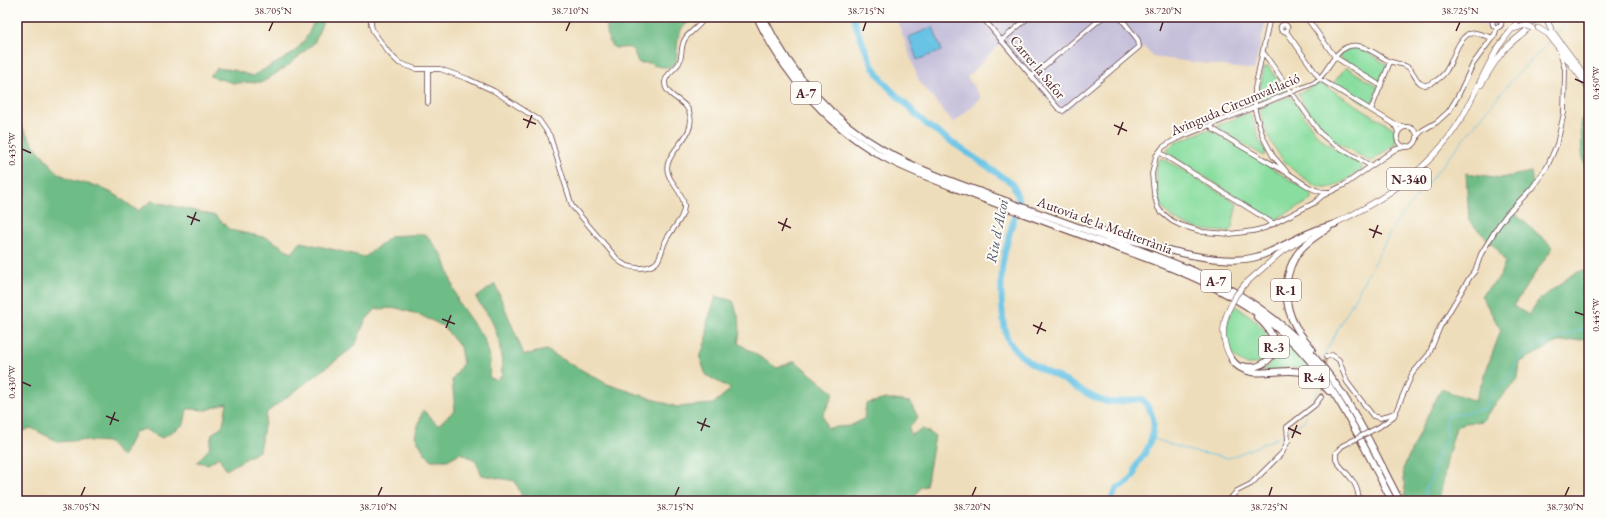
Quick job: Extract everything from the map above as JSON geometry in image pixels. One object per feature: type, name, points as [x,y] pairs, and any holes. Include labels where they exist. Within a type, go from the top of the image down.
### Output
[{"type":"highway","name":"Autovia de la Mediterrània","points":[[757,17],[780,58],[811,99],[847,132],[875,149],[935,174],[1049,216],[1065,220],[1089,232],[1207,283],[1243,303],[1284,334],[1305,355],[1328,383],[1345,411],[1392,501]]},
{"type":"highway","name":"Autovia de la Mediterrània","points":[[763,17],[790,64],[821,101],[848,126],[891,161],[930,179],[1089,232],[1210,277],[1245,297],[1293,334],[1323,366],[1346,400],[1400,501]]},
{"type":"highway","points":[[1089,232],[1203,256],[1231,260],[1243,259],[1263,254],[1310,232],[1335,224]]},
{"type":"highway","name":"R-1","points":[[1323,366],[1292,320],[1287,303],[1287,284],[1291,267],[1301,249],[1312,239],[1335,224]]},
{"type":"highway","name":"R-3","points":[[1232,360],[1241,366],[1248,368],[1258,367],[1263,365],[1270,358],[1274,347],[1273,337],[1270,331],[1243,303]]},
{"type":"highway","name":"R-4","points":[[1232,360],[1240,368],[1254,373],[1296,371],[1312,376],[1330,391],[1345,411]]},
{"type":"main road","name":"N-340","points":[[1464,113],[1496,50],[1513,30],[1521,17],[1528,27]]},
{"type":"main road","name":"N-340","points":[[1232,360],[1223,339],[1224,324],[1228,311],[1236,295],[1245,284],[1278,254],[1308,236],[1335,224],[1392,191],[1415,174],[1440,149],[1500,55],[1508,46],[1527,31],[1536,17]]},
{"type":"main road","points":[[1538,28],[1544,25],[1547,18]]},
{"type":"main road","points":[[1547,18],[1552,30],[1589,81]]},
{"type":"main road","name":"N-340","points":[[1513,30],[1528,27],[1538,28]]},
{"type":"main road","points":[[1538,28],[1548,34],[1589,88]]},
{"type":"street","points":[[371,17],[373,31],[394,59],[399,63],[413,68],[442,69],[500,94],[540,120],[550,136],[568,195],[575,210],[622,264],[633,268],[649,267],[655,264],[659,259],[665,241],[680,218],[684,206],[682,198],[669,176],[667,166],[670,158],[688,131],[691,123],[690,113],[684,103],[666,87],[665,81],[668,75],[679,63],[684,40],[702,23],[705,17]]},
{"type":"street","name":"Carrer la Safor","points":[[982,17],[1058,108],[1063,110],[1137,49],[1140,44],[1138,40],[1120,17]]},
{"type":"street","points":[[1002,41],[1029,17]]},
{"type":"street","points":[[1032,76],[1103,17]]},
{"type":"street","points":[[1270,17],[1255,88],[1255,107],[1259,128],[1263,137],[1273,156],[1286,171]]},
{"type":"street","points":[[1306,17],[1335,57],[1381,86]]},
{"type":"street","points":[[1394,124],[1402,145],[1407,146],[1412,145],[1423,130],[1438,122],[1449,111],[1473,64],[1493,38],[1497,28],[1502,24],[1499,18],[1493,20],[1492,24],[1497,28]]},
{"type":"street","points":[[1286,31],[1320,79],[1394,124],[1423,130]]},
{"type":"street","name":"Avinguda Circumval·lació","points":[[1407,146],[1394,150],[1344,185],[1322,196],[1314,203],[1265,228],[1240,234],[1216,234],[1191,229],[1172,221],[1158,208],[1152,188],[1153,168],[1156,156],[1168,143],[1292,93],[1320,79],[1335,57],[1343,49],[1354,45],[1366,48],[1390,62],[1410,68],[1419,83],[1431,84],[1439,79],[1446,71],[1458,45],[1468,34],[1476,33],[1493,38]]},
{"type":"street","points":[[1359,501],[1359,492],[1352,478],[1336,460],[1336,452],[1342,446],[1389,421],[1396,412],[1412,374],[1429,354],[1440,327],[1475,271],[1481,254],[1498,226],[1507,214],[1532,188],[1547,167],[1557,144],[1564,113],[1565,70],[1560,49]]},
{"type":"street","points":[[1263,52],[1317,130],[1324,137],[1371,166]]},
{"type":"street","points":[[1371,110],[1390,62]]},
{"type":"street","points":[[428,69],[428,103]]},
{"type":"street","points":[[1211,125],[1213,129],[1244,149],[1286,171],[1318,191],[1330,192]]},
{"type":"street","points":[[1394,150],[1402,128],[1409,127]]},
{"type":"street","points":[[1409,127],[1416,134],[1417,139]]},
{"type":"street","points":[[1159,152],[1274,224]]},
{"type":"street","points":[[1326,357],[1332,355],[1339,360],[1347,382],[1373,416],[1381,418],[1396,412]]},
{"type":"street","points":[[1228,501],[1237,491],[1251,484],[1282,453],[1288,441],[1287,427],[1315,405],[1321,397]]},
{"type":"shaded area","points":[[896,17],[1267,17],[1254,70],[1153,57],[1144,47],[1061,115],[1000,44],[967,77],[981,98],[954,123],[919,81]]},
{"type":"shaded area","points":[[1469,17],[1500,17],[1493,31]]},
{"type":"green space","points":[[316,17],[325,17],[314,43],[289,65],[263,82],[234,83],[209,76],[217,68],[234,70],[252,76],[280,61],[295,51],[302,44]]},
{"type":"green space","points":[[608,17],[694,17],[682,28],[678,37],[676,63],[665,67],[653,65],[651,63],[639,63],[632,49],[616,48],[613,46],[610,43],[608,35]]},
{"type":"green space","points":[[1352,48],[1362,49],[1387,65],[1380,83],[1339,57],[1346,50]]},
{"type":"green space","points":[[1268,66],[1285,91],[1261,101],[1260,87],[1264,68]]},
{"type":"green space","points":[[1346,67],[1378,87],[1372,105],[1369,106],[1346,90],[1345,91],[1333,84]]},
{"type":"green space","points":[[1321,83],[1393,128],[1396,131],[1395,144],[1371,162],[1328,137],[1297,94]]},
{"type":"green space","points":[[1291,97],[1318,136],[1329,145],[1361,165],[1362,169],[1341,183],[1332,187],[1324,188],[1314,185],[1289,166],[1282,159],[1266,132],[1260,110],[1262,107]]},
{"type":"green space","points":[[1589,112],[1589,186],[1582,152],[1581,120]]},
{"type":"green space","points":[[1248,113],[1252,115],[1259,140],[1266,152],[1264,156],[1217,128],[1219,125]]},
{"type":"green space","points":[[17,119],[33,144],[58,173],[74,181],[97,186],[116,195],[138,211],[152,201],[216,216],[230,230],[268,238],[292,253],[301,242],[365,257],[391,236],[425,234],[443,256],[458,302],[484,339],[490,360],[489,377],[496,380],[502,376],[501,354],[498,339],[490,318],[476,298],[495,284],[524,355],[546,350],[607,384],[677,407],[713,404],[731,389],[706,375],[700,358],[707,337],[707,323],[716,296],[733,301],[739,322],[740,331],[738,343],[777,368],[795,361],[834,393],[823,415],[827,428],[850,426],[864,419],[866,404],[886,399],[910,402],[918,417],[909,427],[911,435],[923,429],[935,436],[926,486],[921,487],[912,501],[524,501],[515,481],[482,475],[475,460],[461,453],[447,460],[431,460],[426,455],[415,436],[423,410],[438,425],[455,410],[452,380],[463,363],[460,347],[443,326],[420,315],[397,308],[376,309],[365,321],[355,346],[267,412],[259,451],[226,470],[219,457],[208,464],[197,462],[209,449],[212,434],[223,425],[227,403],[207,410],[187,409],[184,424],[162,438],[144,429],[135,432],[122,457],[108,442],[81,440],[59,442],[31,428],[17,433]]},
{"type":"green space","points":[[1207,130],[1211,130],[1305,189],[1312,194],[1312,200],[1274,220],[1167,153],[1168,148],[1179,141]]},
{"type":"green space","points":[[1161,158],[1237,203],[1231,231],[1214,231],[1189,226],[1173,218],[1164,210],[1161,206],[1156,188],[1158,162]]},
{"type":"green space","points":[[1531,172],[1533,186],[1513,212],[1553,247],[1513,306],[1529,315],[1538,301],[1573,274],[1584,270],[1589,265],[1589,339],[1558,342],[1520,362],[1518,379],[1490,410],[1483,421],[1465,423],[1456,427],[1448,455],[1439,501],[1406,501],[1403,469],[1441,389],[1475,401],[1501,330],[1481,295],[1499,278],[1505,262],[1498,250],[1469,221],[1466,173],[1501,178]]},
{"type":"green space","points":[[1234,305],[1258,323],[1268,338],[1270,350],[1268,356],[1265,360],[1259,363],[1245,364],[1237,359],[1228,347],[1226,333],[1228,319]]},
{"type":"green space","points":[[1275,333],[1313,371],[1282,367],[1281,370],[1259,371],[1270,364],[1276,355],[1277,339]]},
{"type":"water","points":[[933,27],[942,51],[917,60],[909,37]]},
{"type":"waterway","name":"Riu d'Alcoi","points":[[854,17],[857,29],[873,67],[887,86],[927,125],[1013,184],[1019,200],[1004,256],[1002,275],[1004,326],[1010,343],[1020,355],[1032,364],[1097,399],[1109,402],[1142,399],[1151,412],[1154,425],[1149,446],[1136,466],[1135,474],[1129,482],[1117,488],[1111,501]]},
{"type":"waterway","points":[[1557,33],[1571,17]]},
{"type":"waterway","points":[[1323,363],[1325,353],[1396,222],[1510,82],[1551,40]]},
{"type":"waterway","points":[[1426,501],[1425,489],[1434,474],[1435,460],[1447,437],[1446,416],[1485,409],[1490,392],[1507,381],[1522,354],[1550,340],[1580,330],[1589,329]]},
{"type":"waterway","points":[[1311,405],[1317,393],[1319,384]]},
{"type":"waterway","points":[[1290,430],[1304,421],[1307,414]]},
{"type":"waterway","points":[[1152,438],[1190,451],[1229,458],[1275,439],[1285,433]]},
{"type":"tunnel","points":[[1323,369],[1326,357]]},
{"type":"tunnel","points":[[1321,397],[1323,383]]}]
